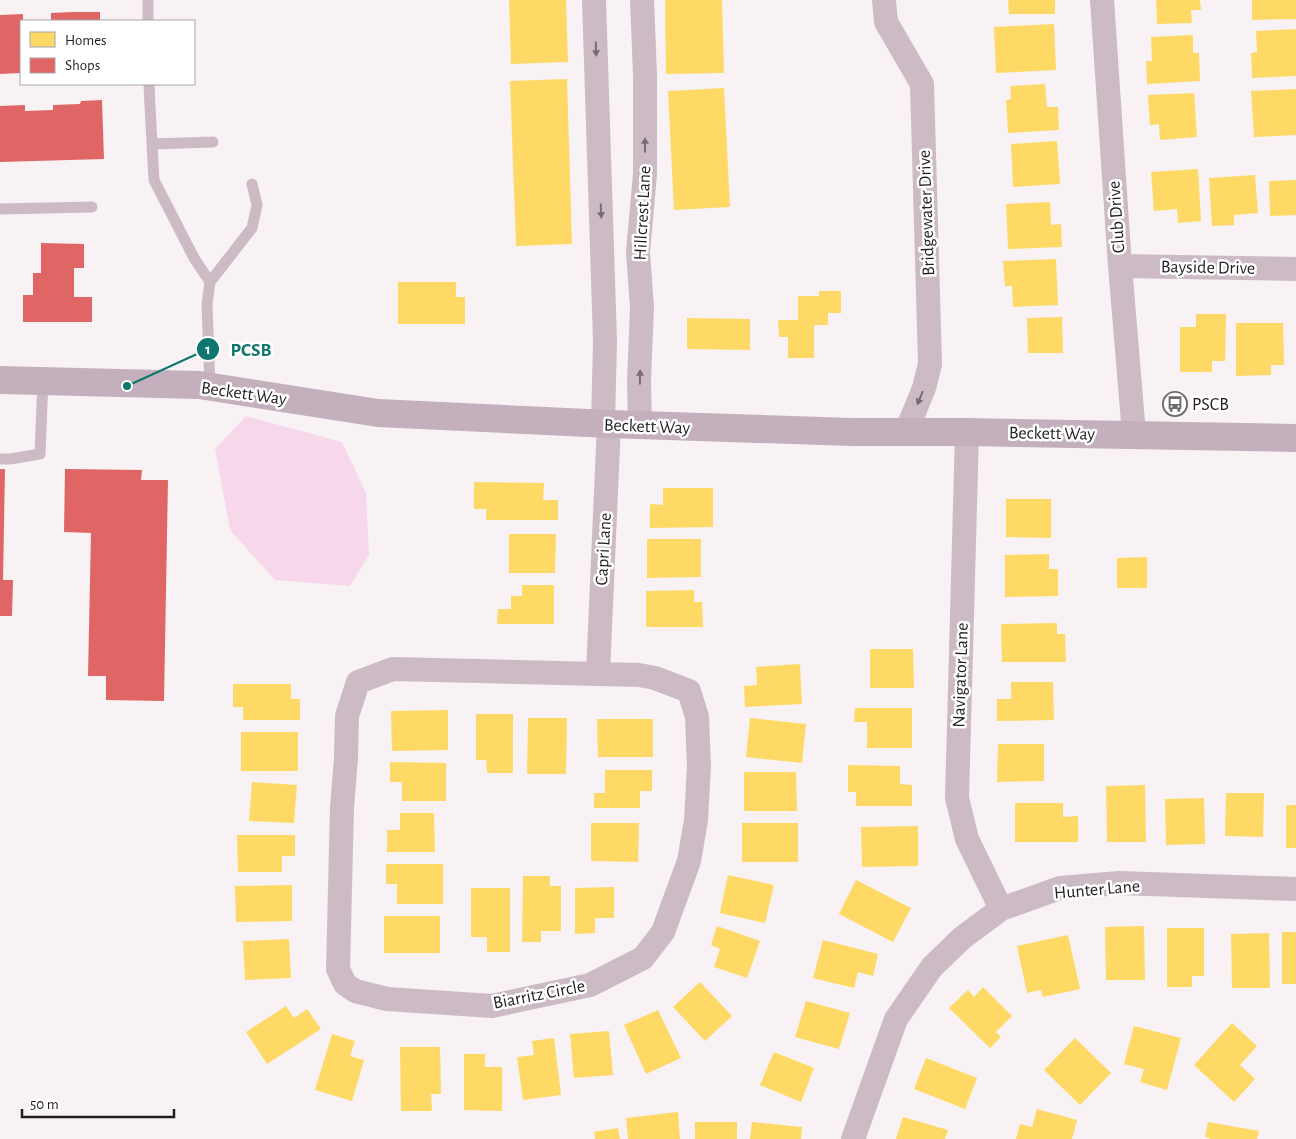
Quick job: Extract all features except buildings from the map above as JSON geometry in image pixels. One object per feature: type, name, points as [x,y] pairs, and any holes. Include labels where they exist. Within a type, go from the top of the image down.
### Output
[{"type":"street","name":"Hillcrest Lane","points":[[594,0],[606,424]]},
{"type":"street","name":"Hillcrest Lane","points":[[640,426],[639,381],[642,307],[638,252],[645,174],[645,75],[642,0]]},
{"type":"street","name":"Bridgewater Drive","points":[[884,0],[886,22],[922,84],[930,364],[924,388],[906,432]]},
{"type":"street","name":"Club Drive","points":[[1102,0],[1120,266],[1134,434]]},
{"type":"street","name":"Bayside Drive","points":[[1120,266],[1296,269]]},
{"type":"street","name":"Beckett Way","points":[[0,380],[190,385],[378,413],[640,426],[850,432],[1134,434],[1296,438]]},
{"type":"street","name":"Capri Lane","points":[[598,673],[606,424]]},
{"type":"street","name":"Navigator Lane","points":[[967,432],[957,798],[967,839],[1001,909]]},
{"type":"street","name":"Biarritz Circle","points":[[393,669],[598,673],[639,675],[655,678],[689,691],[697,717],[699,766],[696,820],[689,861],[663,932],[643,958],[590,985],[492,1006],[387,999],[355,992],[345,984],[338,970],[342,808],[347,716],[358,682],[393,669]]},
{"type":"street","name":"Hunter Lane","points":[[853,1139],[896,1020],[932,967],[962,938],[1001,909],[1060,888],[1119,883],[1296,889]]},
{"type":"lane","points":[[148,0],[148,20]]},
{"type":"lane","points":[[149,85],[154,180],[194,258],[210,282]]},
{"type":"lane","points":[[152,144],[213,142]]},
{"type":"lane","points":[[210,387],[207,304],[210,282],[252,228],[257,205],[252,184]]},
{"type":"lane","points":[[0,208],[92,207]]},
{"type":"lane","points":[[0,459],[40,454],[43,381]]},
{"type":"shaded area","points":[[246,416],[342,442],[366,493],[369,555],[350,586],[275,580],[230,530],[215,449]]},
{"type":"place","name":"PCSB","points":[[127,386]]},
{"type":"place","name":"PSCB","points":[[1175,404]]}]
